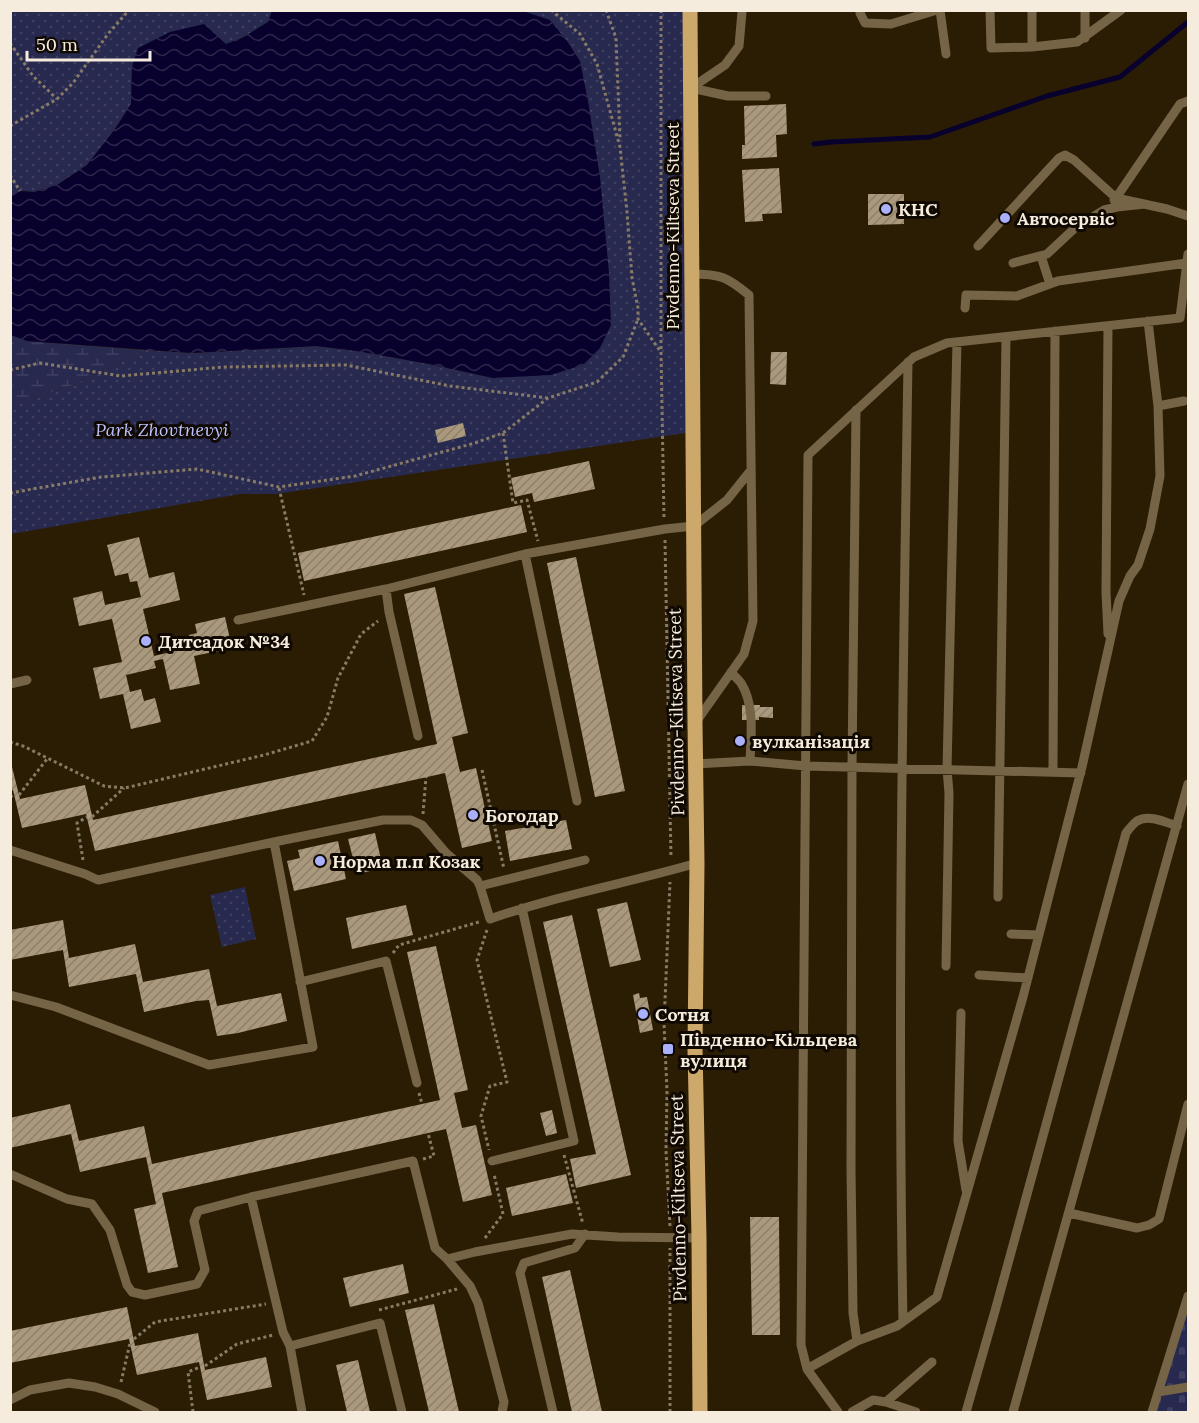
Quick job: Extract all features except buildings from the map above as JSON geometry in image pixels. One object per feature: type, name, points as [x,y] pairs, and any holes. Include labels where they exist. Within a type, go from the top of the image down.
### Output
[{"type":"main road","name":"Pivdenno-Kiltseva Street","points":[[690,10],[697,863],[695,1049],[700,1413]]},
{"type":"lane","points":[[860,10],[865,23],[891,24],[939,10],[946,54]]},
{"type":"lane","points":[[990,10],[992,48],[1032,47],[1077,42],[1121,10]]},
{"type":"lane","points":[[1032,10],[1032,47]]},
{"type":"lane","points":[[1085,10],[1085,38]]},
{"type":"lane","points":[[691,88],[725,65],[739,45],[742,12]]},
{"type":"lane","points":[[691,88],[728,96],[766,96]]},
{"type":"lane","points":[[1013,263],[1047,254],[1076,227],[1104,210],[1116,198],[1180,104],[1188,101]]},
{"type":"lane","points":[[978,246],[1059,158],[1065,155],[1074,160],[1116,198],[1188,216]]},
{"type":"lane","points":[[1104,210],[1145,204]]},
{"type":"lane","points":[[1041,256],[1050,284]]},
{"type":"lane","points":[[837,1413],[807,1369],[801,1345],[808,455],[914,357],[947,343],[1180,318],[1188,258],[1058,281],[1017,296],[966,295],[965,308]]},
{"type":"lane","points":[[692,274],[712,274],[731,280],[749,295],[753,621],[744,654],[695,724]]},
{"type":"lane","points":[[807,1369],[857,1341],[897,1326],[937,1297],[1028,978],[1081,772],[1119,601],[1130,576],[1138,565],[1150,529],[1160,476],[1158,406],[1148,321]]},
{"type":"lane","points":[[1108,326],[1106,592],[1108,648]]},
{"type":"lane","points":[[1053,772],[1055,331]]},
{"type":"lane","points":[[998,897],[1006,337]]},
{"type":"lane","points":[[946,966],[949,794],[947,769],[957,342]]},
{"type":"lane","points":[[903,1322],[900,1197],[901,768],[908,362]]},
{"type":"lane","points":[[1158,406],[1184,401]]},
{"type":"lane","points":[[856,410],[851,1170],[853,1312],[857,1341]]},
{"type":"lane","points":[[238,620],[386,589],[525,554],[694,526],[727,500],[751,470]]},
{"type":"lane","points":[[525,554],[577,801]]},
{"type":"lane","points":[[386,589],[389,612],[418,736]]},
{"type":"lane","points":[[731,672],[740,681],[748,698],[751,732],[750,761]]},
{"type":"lane","points":[[10,684],[27,680]]},
{"type":"lane","points":[[695,764],[750,761],[806,766],[1081,772]]},
{"type":"lane","points":[[1013,1413],[1188,784]]},
{"type":"lane","points":[[966,1413],[1126,833],[1136,821],[1144,819],[1153,818],[1177,826]]},
{"type":"lane","points":[[10,850],[98,880],[383,820],[411,820],[422,825],[446,853],[477,880],[490,919],[522,908],[697,863]]},
{"type":"lane","points":[[10,995],[56,1007],[208,1065],[313,1047],[274,842]]},
{"type":"lane","points":[[480,886],[585,860]]},
{"type":"lane","points":[[492,1161],[574,1141],[522,908]]},
{"type":"lane","points":[[1011,934],[1039,934]]},
{"type":"lane","points":[[300,982],[386,961],[417,1083]]},
{"type":"lane","points":[[979,975],[1028,978]]},
{"type":"lane","points":[[961,1013],[958,1141],[966,1195]]},
{"type":"lane","points":[[1069,1213],[1137,1228],[1159,1219],[1188,1104]]},
{"type":"lane","points":[[10,1174],[67,1199],[92,1204],[110,1230],[127,1285],[132,1292],[145,1295],[197,1284],[205,1270],[194,1221],[198,1211],[413,1161],[435,1248],[470,1286],[478,1303],[504,1402],[502,1413]]},
{"type":"lane","points":[[251,1197],[283,1332],[290,1346],[302,1413]]},
{"type":"lane","points":[[447,1259],[573,1234],[699,1238]]},
{"type":"lane","points":[[553,1413],[520,1273],[524,1263],[575,1248],[585,1234]]},
{"type":"lane","points":[[1152,1413],[1188,1296]]},
{"type":"lane","points":[[290,1346],[380,1323],[402,1413]]},
{"type":"lane","points":[[886,1402],[932,1362]]},
{"type":"lane","points":[[10,1400],[30,1390],[69,1383],[118,1394],[154,1413]]},
{"type":"lane","points":[[1158,1392],[1188,1387]]},
{"type":"lane","points":[[852,1413],[873,1400],[886,1402],[916,1413]]},
{"type":"path","points":[[10,126],[57,99],[73,83],[108,34],[129,10]]},
{"type":"path","points":[[551,10],[580,34],[597,64],[620,147]]},
{"type":"path","points":[[10,493],[101,477],[197,469],[279,487],[355,476],[475,443],[502,433],[548,398],[597,382],[623,357],[638,319],[620,147],[616,38],[606,10]]},
{"type":"path","points":[[661,10],[661,352],[671,871],[664,1024],[670,1238],[670,1413]]},
{"type":"path","points":[[10,43],[33,76],[57,99]]},
{"type":"path","points":[[10,175],[20,191]]},
{"type":"path","points":[[638,319],[661,352]]},
{"type":"path","points":[[10,370],[40,363],[121,376],[224,367],[346,365],[450,386],[548,398]]},
{"type":"path","points":[[502,433],[513,503],[527,500],[540,551]]},
{"type":"path","points":[[279,487],[306,606]]},
{"type":"path","points":[[10,742],[23,746],[104,786],[125,788],[264,755],[312,741],[327,717],[338,678],[361,634],[389,612]]},
{"type":"path","points":[[15,796],[47,759]]},
{"type":"path","points":[[482,770],[506,879]]},
{"type":"path","points":[[422,825],[426,777]]},
{"type":"path","points":[[92,817],[125,788]]},
{"type":"path","points":[[85,874],[77,823],[87,818]]},
{"type":"path","points":[[386,961],[399,945],[490,919]]},
{"type":"path","points":[[475,1252],[503,1214],[482,1116],[490,1086],[507,1082],[477,960],[490,919]]},
{"type":"path","points":[[413,1161],[434,1156],[428,1133]]},
{"type":"path","points":[[561,1144],[585,1234]]},
{"type":"path","points":[[380,1323],[378,1310],[470,1286]]},
{"type":"path","points":[[134,1340],[155,1322],[276,1302]]},
{"type":"path","points":[[193,1413],[189,1372],[237,1344],[283,1332]]},
{"type":"path","points":[[118,1394],[130,1343]]},
{"type":"green space","points":[[11,11],[272,11],[268,22],[242,38],[132,67],[131,104],[87,165],[57,185],[34,192],[20,191],[11,197]]},
{"type":"green space","name":"Park Zhovtnevyi","points":[[520,11],[690,11],[692,432],[276,494],[240,494],[11,534],[10,406],[73,385],[146,350],[192,353],[316,346],[429,364],[493,378],[549,20]]},
{"type":"green space","points":[[11,335],[28,341],[146,350],[73,385],[11,406]]},
{"type":"green space","points":[[245,887],[256,939],[222,947],[210,895]]},
{"type":"green space","points":[[1188,1304],[1188,1412],[1156,1412]]},
{"type":"water","points":[[520,10],[550,20],[580,61],[600,177],[609,273],[611,325],[600,348],[583,365],[551,375],[493,378],[429,364],[316,346],[192,353],[27,341],[11,335],[11,197],[20,191],[34,192],[57,185],[87,165],[131,104],[132,67],[138,48],[170,32],[204,24],[226,44],[242,38],[268,22],[272,11]]},
{"type":"waterway","points":[[814,144],[930,137],[1047,96],[1120,77],[1188,22]]},
{"type":"place","name":"КНС","points":[[886,209]]},
{"type":"place","name":"Автосервіс","points":[[1005,218]]},
{"type":"place","name":"Дитсадок №34","points":[[146,641]]},
{"type":"place","name":"вулканізація","points":[[740,741]]},
{"type":"place","name":"Богодар","points":[[473,815]]},
{"type":"place","name":"Норма п.п Козак","points":[[320,861]]},
{"type":"place","name":"Сотня","points":[[643,1014]]},
{"type":"place","name":"Південно-Кільцева вулиця","points":[[668,1049]]}]
